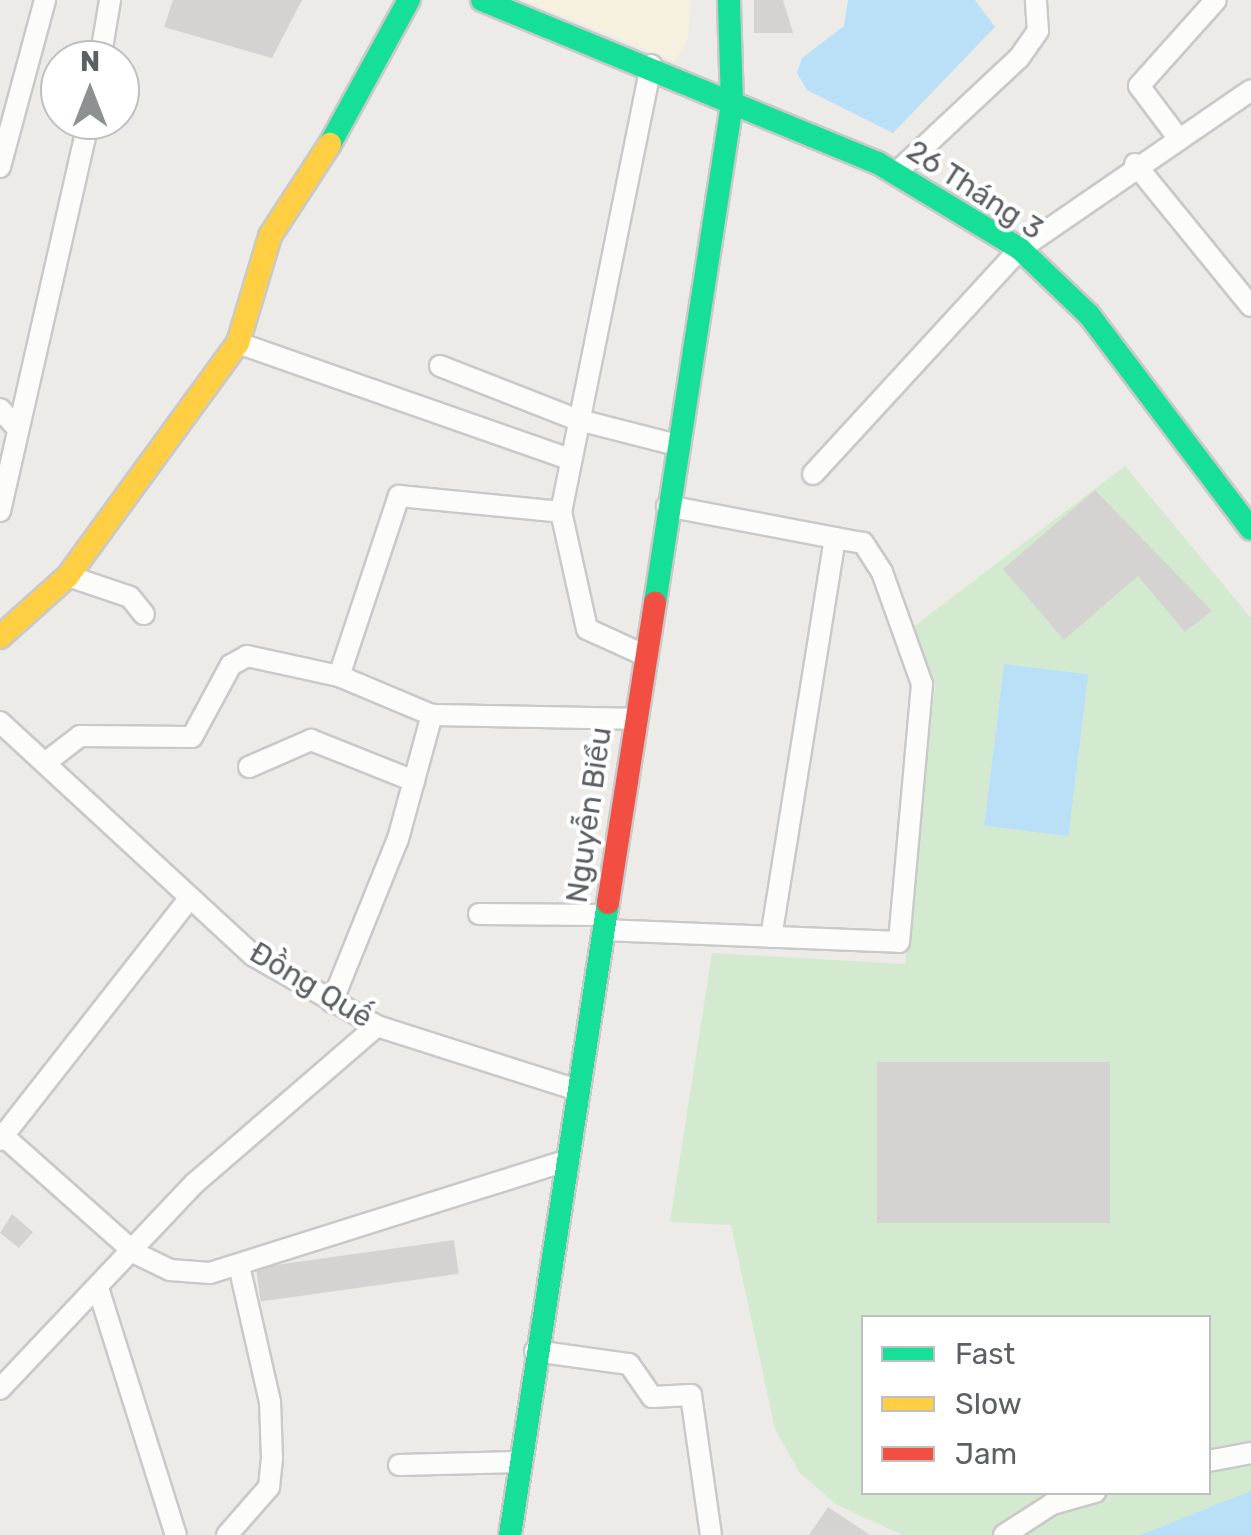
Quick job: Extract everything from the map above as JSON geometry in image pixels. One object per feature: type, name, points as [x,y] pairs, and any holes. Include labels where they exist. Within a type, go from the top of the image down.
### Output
[{"type":"street","points":[[0,167],[45,0]]},
{"type":"street","points":[[103,40],[110,0]]},
{"type":"street","points":[[0,637],[68,576],[238,343],[270,236],[373,77],[409,0]]},
{"type":"street","name":"26 Tháng 3","points":[[482,0],[651,65],[732,104],[896,172],[1020,250],[1088,315],[1251,529]]},
{"type":"street","name":"Nguyễn Biểu","points":[[510,1535],[642,654],[732,104],[728,0]]},
{"type":"street","points":[[896,172],[1019,58],[1038,31],[1036,0]]},
{"type":"street","points":[[1179,140],[1139,86],[1216,0]]},
{"type":"street","points":[[642,654],[586,629],[561,512],[566,458],[651,65]]},
{"type":"street","points":[[813,474],[1020,250],[1134,164],[1179,140],[1251,90]]},
{"type":"street","points":[[0,511],[84,140]]},
{"type":"street","points":[[1134,164],[1251,306]]},
{"type":"street","points":[[238,343],[566,458]]},
{"type":"street","points":[[440,366],[575,419],[677,445]]},
{"type":"street","points":[[0,409],[18,430]]},
{"type":"street","points":[[338,676],[398,496],[561,512]]},
{"type":"street","points":[[480,914],[899,942],[922,684],[882,572],[864,543],[667,506]]},
{"type":"street","points":[[771,936],[835,538]]},
{"type":"street","points":[[68,576],[130,597],[144,614]]},
{"type":"street","points":[[45,763],[80,736],[192,737],[231,665],[247,656],[338,676],[432,715],[632,719]]},
{"type":"street","points":[[332,1002],[414,781],[432,715]]},
{"type":"street","name":"Đồng Quế","points":[[0,722],[254,956],[378,1026],[578,1090]]},
{"type":"street","points":[[249,767],[310,740],[414,781]]},
{"type":"street","points":[[190,898],[1,1136],[134,1253],[170,1270],[240,1270],[565,1161]]},
{"type":"street","points":[[0,1389],[134,1253],[195,1183],[378,1026]]},
{"type":"street","points":[[227,1535],[269,1486],[272,1458],[270,1402],[240,1270]]},
{"type":"street","points":[[98,1288],[176,1535]]},
{"type":"street","points":[[535,1351],[630,1364],[652,1397],[690,1395],[711,1535]]},
{"type":"street","points":[[1211,1460],[1251,1453]]},
{"type":"street","points":[[399,1465],[519,1462]]},
{"type":"street","points":[[1004,1535],[1010,1524],[1087,1495]]},
{"type":"shaded area","points":[[523,0],[691,0],[688,38],[675,62]]},
{"type":"green space","points":[[1125,466],[1251,618],[1251,1535],[903,1535],[837,1505],[799,1472],[775,1429],[731,1225],[670,1222],[712,953],[905,964],[935,686],[913,627]]},
{"type":"water","points":[[848,0],[975,0],[995,27],[893,133],[807,90],[797,73],[802,58],[844,26]]},
{"type":"water","points":[[1004,664],[1088,674],[1069,836],[984,826]]},
{"type":"water","points":[[1251,1491],[1251,1535],[1140,1535]]},
{"type":"building","points":[[173,0],[302,0],[272,58],[164,27]]},
{"type":"building","points":[[754,0],[783,0],[793,33],[754,33]]},
{"type":"building","points":[[1095,490],[1212,611],[1185,632],[1138,576],[1064,640],[1003,569]]},
{"type":"building","points":[[877,1062],[1110,1062],[1110,1223],[877,1223]]},
{"type":"building","points":[[12,1214],[33,1232],[19,1248],[0,1233]]},
{"type":"building","points":[[454,1240],[459,1274],[261,1302],[256,1268]]},
{"type":"building","points":[[828,1507],[870,1535],[809,1535]]},
{"type":"traffic: fast","points":[[330,144],[409,0]]},
{"type":"traffic: fast","points":[[482,0],[878,163],[1020,249],[1089,315],[1251,529]]},
{"type":"traffic: fast","points":[[655,603],[732,104],[729,0]]},
{"type":"traffic: fast","points":[[510,1535],[608,903]]},
{"type":"traffic: slow","points":[[0,637],[68,576],[238,343],[270,236],[330,144]]},
{"type":"traffic: jam","points":[[608,903],[655,603]]}]
